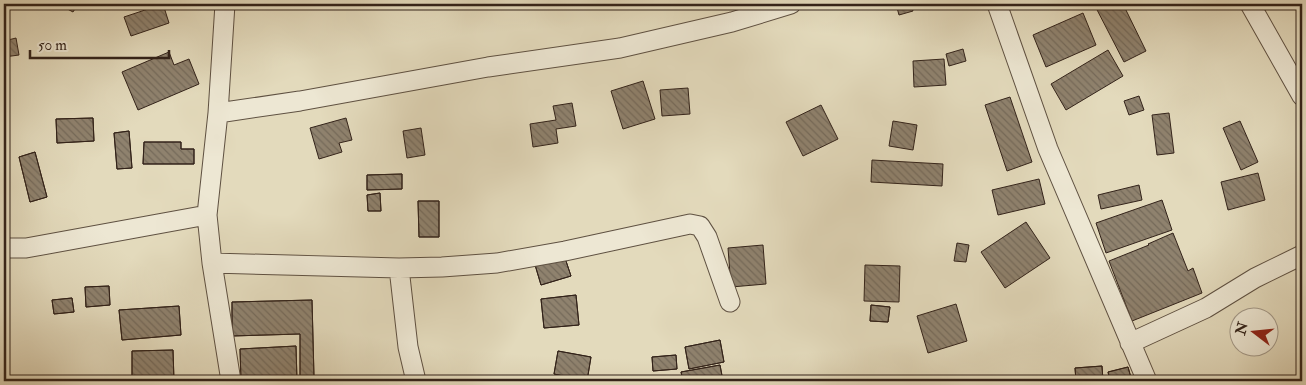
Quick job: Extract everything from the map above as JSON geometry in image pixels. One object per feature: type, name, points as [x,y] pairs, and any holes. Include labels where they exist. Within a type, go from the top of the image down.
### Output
[{"type":"street","points":[[225,4],[218,113],[207,215],[212,263],[231,381]]},
{"type":"street","points":[[218,113],[300,102],[488,67],[620,48],[732,22],[791,4]]},
{"type":"street","points":[[997,4],[1048,149],[1147,381]]},
{"type":"street","points":[[1250,4],[1302,96]]},
{"type":"street","points":[[4,248],[26,248],[207,215]]},
{"type":"street","points":[[212,263],[399,268],[497,263],[565,251],[690,224],[700,226],[707,236],[730,302]]},
{"type":"street","points":[[1130,343],[1206,308],[1255,278],[1302,255]]},
{"type":"street","points":[[399,268],[408,347],[416,381]]},
{"type":"building","points":[[58,4],[78,4],[73,12]]},
{"type":"building","points":[[163,4],[169,23],[131,36],[124,17]]},
{"type":"building","points":[[896,4],[911,4],[913,11],[899,15]]},
{"type":"building","points":[[1094,4],[1123,4],[1146,51],[1124,62]]},
{"type":"building","points":[[1083,13],[1096,45],[1046,67],[1033,35]]},
{"type":"building","points":[[16,38],[19,55],[4,57],[4,41]]},
{"type":"building","points":[[963,49],[966,61],[949,66],[946,54]]},
{"type":"building","points":[[1108,50],[1123,76],[1066,110],[1051,84]]},
{"type":"building","points":[[169,52],[174,65],[189,59],[199,84],[138,110],[122,72]]},
{"type":"building","points":[[944,59],[946,85],[914,87],[913,61]]},
{"type":"building","points":[[643,81],[655,119],[623,129],[611,91]]},
{"type":"building","points":[[688,88],[690,114],[662,116],[660,90]]},
{"type":"building","points":[[1139,96],[1144,110],[1129,115],[1124,101]]},
{"type":"building","points":[[1010,97],[1032,162],[1007,171],[985,105]]},
{"type":"building","points":[[572,103],[576,126],[556,129],[558,143],[533,147],[530,124],[556,120],[553,106]]},
{"type":"building","points":[[821,105],[838,139],[803,156],[786,122]]},
{"type":"building","points":[[1169,113],[1174,153],[1157,155],[1152,115]]},
{"type":"building","points":[[93,118],[94,141],[57,143],[56,119]]},
{"type":"building","points":[[93,118],[94,141],[57,143],[56,119]]},
{"type":"building","points":[[346,118],[352,140],[339,143],[342,152],[319,159],[310,128]]},
{"type":"building","points":[[893,121],[917,125],[913,150],[889,146]]},
{"type":"building","points":[[1240,121],[1258,162],[1241,170],[1223,128]]},
{"type":"building","points":[[421,128],[425,155],[407,158],[403,131]]},
{"type":"building","points":[[129,131],[132,168],[117,169],[114,133]]},
{"type":"building","points":[[129,131],[132,168],[117,169],[114,133]]},
{"type":"building","points":[[144,142],[181,142],[181,149],[194,149],[194,164],[143,164]]},
{"type":"building","points":[[144,142],[181,142],[181,149],[194,149],[194,164],[143,164]]},
{"type":"building","points":[[35,152],[47,197],[30,202],[19,157]]},
{"type":"building","points":[[35,152],[47,197],[30,202],[19,157]]},
{"type":"building","points":[[872,160],[943,164],[942,186],[871,182]]},
{"type":"building","points":[[1258,173],[1265,200],[1228,210],[1221,182]]},
{"type":"building","points":[[402,174],[402,189],[367,190],[367,175]]},
{"type":"building","points":[[402,174],[402,189],[367,190],[367,175]]},
{"type":"building","points":[[1039,179],[1045,204],[998,215],[992,190]]},
{"type":"building","points":[[1139,185],[1142,200],[1101,209],[1098,195]]},
{"type":"building","points":[[380,193],[381,211],[368,211],[367,195]]},
{"type":"building","points":[[380,193],[381,211],[368,211],[367,195]]},
{"type":"building","points":[[1162,200],[1172,230],[1106,253],[1096,223]]},
{"type":"building","points":[[418,201],[439,201],[439,237],[419,237]]},
{"type":"building","points":[[418,201],[439,201],[439,237],[419,237]]},
{"type":"building","points":[[1026,222],[1050,258],[1005,288],[981,252]]},
{"type":"building","points":[[1173,233],[1188,271],[1193,268],[1202,293],[1132,321],[1109,261]]},
{"type":"building","points":[[957,243],[969,245],[966,262],[954,261]]},
{"type":"building","points":[[763,245],[766,284],[731,287],[728,248]]},
{"type":"building","points":[[562,249],[571,276],[541,285],[533,258]]},
{"type":"building","points":[[562,249],[571,276],[541,285],[533,258]]},
{"type":"building","points":[[865,265],[900,266],[899,302],[864,301]]},
{"type":"building","points":[[109,286],[110,305],[86,307],[85,287]]},
{"type":"building","points":[[109,286],[110,305],[86,307],[85,287]]},
{"type":"building","points":[[576,295],[579,325],[544,328],[541,299]]},
{"type":"building","points":[[576,295],[579,325],[544,328],[541,299]]},
{"type":"building","points":[[72,298],[74,312],[54,314],[52,300]]},
{"type":"building","points":[[72,298],[74,312],[54,314],[52,300]]},
{"type":"building","points":[[312,300],[314,377],[300,377],[300,334],[232,336],[232,302]]},
{"type":"building","points":[[312,300],[314,377],[300,377],[300,334],[232,336],[232,302]]},
{"type":"building","points":[[956,304],[967,341],[928,353],[917,316]]},
{"type":"building","points":[[871,305],[890,307],[888,322],[870,321]]},
{"type":"building","points":[[871,305],[890,307],[888,322],[870,321]]},
{"type":"building","points":[[179,306],[181,335],[122,340],[119,310]]},
{"type":"building","points":[[179,306],[181,335],[122,340],[119,310]]},
{"type":"building","points":[[720,340],[724,362],[689,369],[685,347]]},
{"type":"building","points":[[720,340],[724,362],[689,369],[685,347]]},
{"type":"building","points":[[296,346],[297,381],[241,381],[240,349]]},
{"type":"building","points":[[296,346],[297,381],[241,381],[240,349]]},
{"type":"building","points":[[173,350],[174,381],[132,381],[132,351]]},
{"type":"building","points":[[173,350],[174,381],[132,381],[132,351]]},
{"type":"building","points":[[558,351],[591,357],[587,381],[554,374]]},
{"type":"building","points":[[558,351],[591,357],[587,381],[554,374]]},
{"type":"building","points":[[676,355],[677,369],[653,371],[652,357]]},
{"type":"building","points":[[676,355],[677,369],[653,371],[652,357]]},
{"type":"building","points":[[720,365],[723,381],[683,381],[681,372]]},
{"type":"building","points":[[720,365],[723,381],[683,381],[681,372]]},
{"type":"building","points":[[1102,366],[1103,381],[1076,381],[1075,368]]},
{"type":"building","points":[[1102,366],[1103,381],[1076,381],[1075,368]]},
{"type":"building","points":[[1128,367],[1132,381],[1110,381],[1108,372]]},
{"type":"building","points":[[1128,367],[1132,381],[1110,381],[1108,372]]}]
